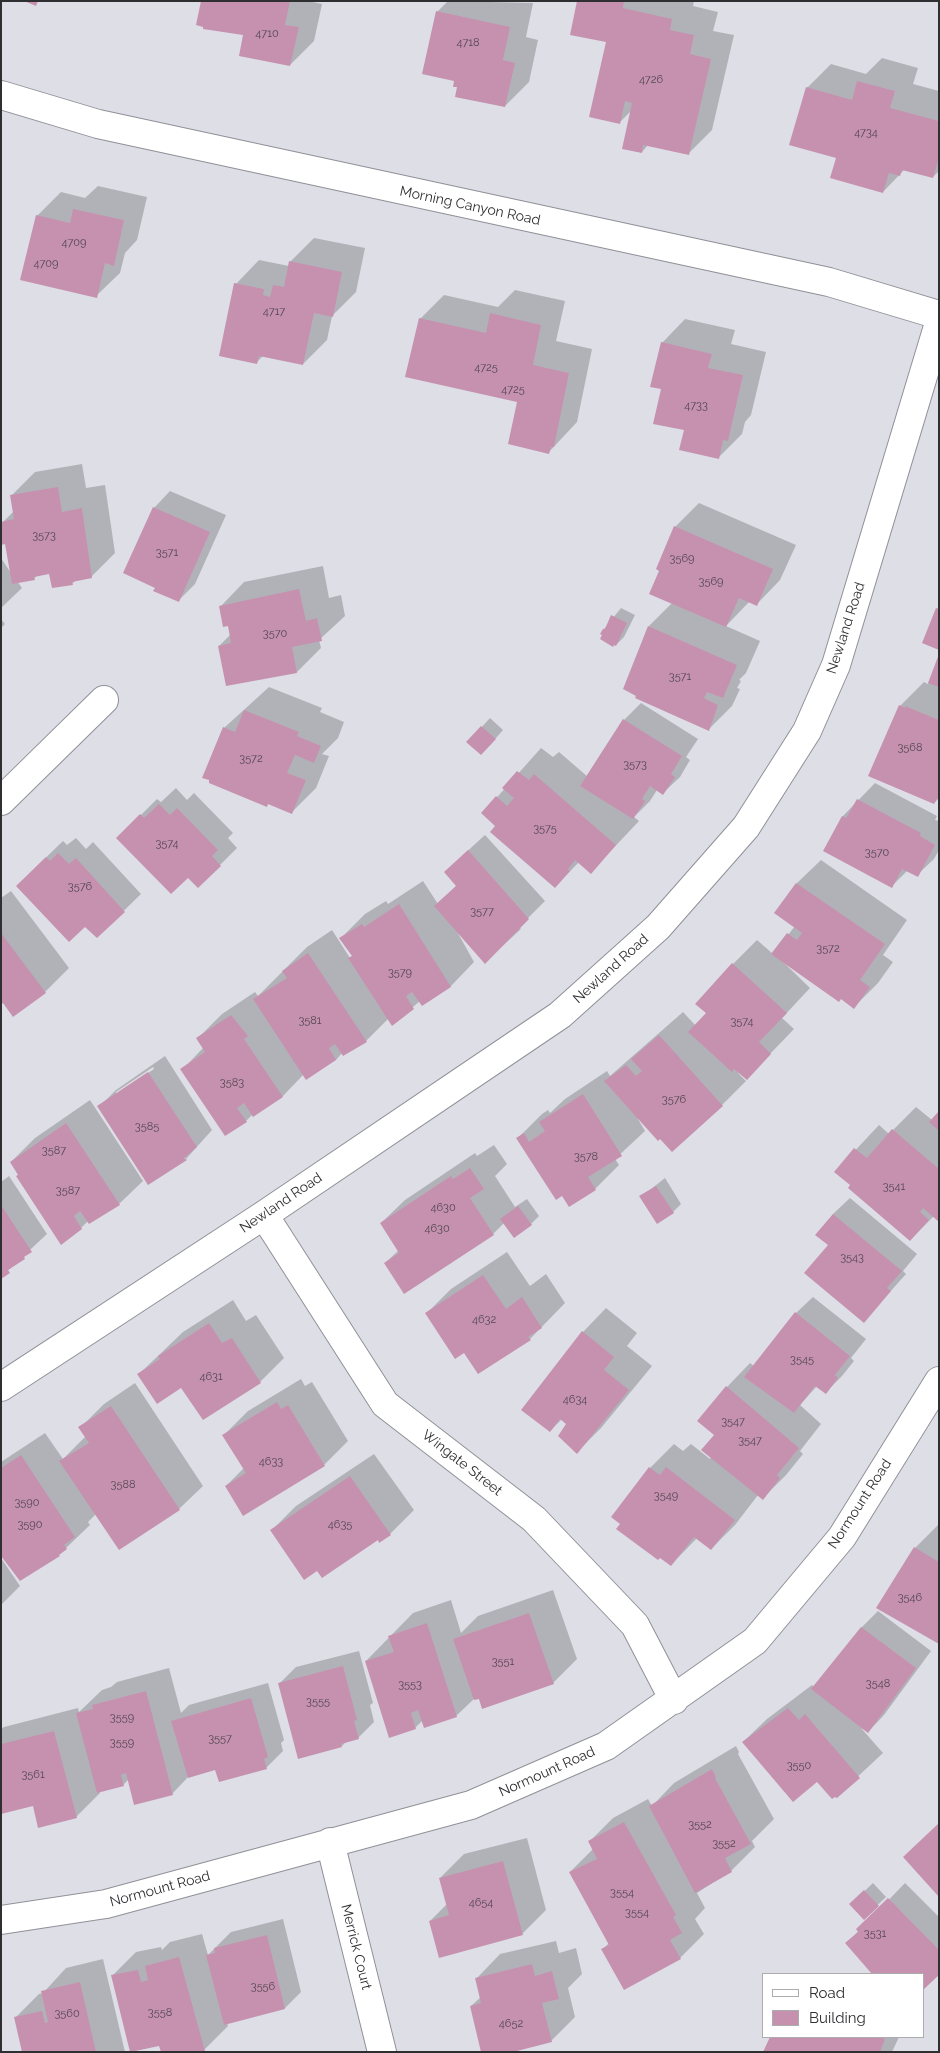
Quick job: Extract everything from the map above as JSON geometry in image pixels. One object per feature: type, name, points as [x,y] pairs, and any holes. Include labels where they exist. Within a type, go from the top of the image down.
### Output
[{"type":"street","name":"Morning Canyon Road","points":[[1,95],[108,127],[828,282],[939,315]]},
{"type":"street","name":"Newland Road","points":[[1,1387],[264,1215],[560,1015],[658,927],[746,827],[807,731],[836,665],[939,323]]},
{"type":"street","points":[[1,801],[104,700]]},
{"type":"street","name":"Wingate Street","points":[[264,1215],[385,1404],[534,1519],[635,1625],[674,1700]]},
{"type":"street","name":"Normount Road","points":[[1,1920],[106,1904],[330,1842],[471,1806],[606,1746],[674,1700],[755,1640],[842,1536],[939,1381]]},
{"type":"street","name":"Merrick Court","points":[[330,1842],[382,2052]]},
{"type":"building","points":[[24,1],[38,1],[36,6]]},
{"type":"building","points":[[201,1],[290,1],[285,25],[299,27],[290,66],[239,56],[243,35],[203,29],[203,27],[196,25]]},
{"type":"building","points":[[577,1],[624,1],[623,8],[672,19],[670,30],[694,35],[690,54],[711,59],[689,155],[643,145],[642,153],[622,149],[632,103],[625,101],[620,124],[589,117],[606,42],[570,35]]},
{"type":"building","points":[[436,11],[510,27],[503,60],[515,63],[505,107],[455,97],[457,87],[453,87],[454,81],[422,74]]},
{"type":"building","points":[[857,81],[895,91],[890,108],[939,121],[939,158],[933,178],[902,170],[900,176],[889,173],[883,193],[830,178],[836,158],[789,145],[806,87],[852,100]]},
{"type":"building","points":[[73,209],[124,220],[114,266],[105,263],[97,298],[20,280],[36,215],[70,223]]},
{"type":"building","points":[[289,261],[342,272],[333,317],[314,313],[303,365],[259,356],[257,364],[219,356],[234,283],[264,289],[263,295],[270,297],[273,285],[284,287]]},
{"type":"building","points":[[490,313],[541,325],[533,365],[569,373],[554,447],[551,447],[549,454],[508,444],[517,402],[405,377],[419,318],[486,333]]},
{"type":"building","points":[[661,342],[712,354],[708,368],[743,375],[728,441],[723,440],[719,459],[679,450],[684,430],[653,424],[661,389],[650,387]]},
{"type":"building","points":[[58,487],[62,512],[82,508],[92,578],[72,582],[73,585],[52,588],[49,574],[34,577],[35,580],[12,584],[5,544],[1,545],[1,522],[14,519],[10,495]]},
{"type":"building","points":[[153,507],[210,532],[179,602],[153,591],[155,588],[123,573]]},
{"type":"building","points":[[674,526],[773,569],[757,606],[739,598],[726,627],[649,594],[659,571],[656,569]]},
{"type":"building","points":[[299,589],[306,621],[317,618],[322,641],[292,647],[297,673],[226,686],[218,646],[231,643],[228,626],[223,627],[219,606]]},
{"type":"building","points":[[936,608],[939,609],[939,650],[922,643]]},
{"type":"building","points":[[611,615],[627,623],[616,646],[614,645],[613,647],[600,639],[602,635],[600,634],[605,629]]},
{"type":"building","points":[[648,626],[737,665],[723,698],[707,692],[704,698],[718,705],[709,731],[635,698],[636,696],[623,689]]},
{"type":"building","points":[[939,654],[939,687],[928,683]]},
{"type":"building","points":[[899,705],[939,720],[939,799],[934,804],[868,776]]},
{"type":"building","points":[[244,710],[299,732],[297,736],[321,746],[314,763],[295,755],[287,773],[306,780],[292,814],[268,804],[267,807],[209,783],[209,780],[202,778],[223,727],[235,732]]},
{"type":"building","points":[[623,719],[682,756],[671,774],[675,777],[663,795],[650,786],[642,799],[645,801],[633,819],[580,786]]},
{"type":"building","points":[[481,726],[496,739],[481,755],[466,742]]},
{"type":"building","points":[[517,771],[529,780],[534,774],[616,845],[591,874],[575,860],[568,869],[570,871],[555,888],[490,832],[495,826],[481,813],[496,796],[507,806],[514,798],[502,788]]},
{"type":"building","points":[[857,799],[921,833],[920,836],[935,845],[918,877],[902,869],[892,888],[823,851],[842,816],[846,818]]},
{"type":"building","points":[[159,804],[170,815],[177,808],[218,850],[212,856],[221,866],[198,888],[188,878],[171,894],[116,838],[140,814],[144,818]]},
{"type":"building","points":[[468,850],[529,919],[485,964],[434,906],[456,886],[444,872]]},
{"type":"building","points":[[58,853],[69,864],[76,858],[125,912],[97,938],[85,927],[69,942],[16,886],[46,857],[50,861]]},
{"type":"building","points":[[796,883],[885,944],[860,980],[870,987],[854,1009],[841,999],[839,1002],[771,954],[787,933],[797,940],[802,933],[774,913]]},
{"type":"building","points":[[399,904],[451,987],[422,1006],[412,992],[406,996],[414,1009],[392,1026],[348,958],[352,956],[339,938],[362,924],[364,927]]},
{"type":"building","points":[[1,933],[46,993],[13,1017],[3,1003],[1,1005]]},
{"type":"building","points":[[308,953],[367,1042],[343,1056],[335,1044],[329,1048],[336,1060],[306,1080],[253,999],[287,978],[282,971]]},
{"type":"building","points":[[732,963],[787,1013],[759,1042],[771,1054],[747,1080],[734,1069],[732,1072],[688,1032],[706,1013],[695,1004]]},
{"type":"building","points":[[231,1015],[248,1036],[244,1039],[283,1097],[253,1117],[244,1103],[237,1108],[247,1122],[225,1136],[180,1069],[205,1052],[196,1038]]},
{"type":"building","points":[[659,1035],[723,1106],[672,1152],[660,1139],[658,1141],[604,1081],[626,1065],[636,1076],[642,1071],[631,1059]]},
{"type":"building","points":[[148,1072],[197,1147],[184,1158],[187,1160],[148,1185],[97,1106]]},
{"type":"building","points":[[583,1094],[622,1156],[588,1177],[596,1190],[569,1207],[562,1196],[556,1200],[516,1138],[524,1133],[529,1142],[545,1131],[539,1122]]},
{"type":"building","points":[[939,1111],[939,1131],[929,1122]]},
{"type":"building","points":[[66,1123],[120,1205],[89,1224],[80,1211],[74,1216],[82,1229],[61,1245],[16,1176],[18,1175],[10,1162]]},
{"type":"building","points":[[892,1129],[939,1169],[939,1222],[923,1208],[920,1212],[929,1220],[910,1241],[848,1188],[850,1185],[834,1172],[854,1148],[867,1158]]},
{"type":"building","points":[[470,1168],[484,1189],[470,1198],[494,1235],[404,1294],[384,1263],[399,1253],[380,1223],[451,1176],[453,1179]]},
{"type":"building","points":[[656,1186],[674,1213],[657,1224],[639,1196]]},
{"type":"building","points":[[1,1205],[32,1252],[8,1270],[10,1273],[1,1279]]},
{"type":"building","points":[[518,1206],[532,1225],[514,1238],[500,1219]]},
{"type":"building","points":[[833,1214],[902,1271],[887,1288],[891,1291],[864,1323],[804,1273],[828,1245],[815,1235]]},
{"type":"building","points":[[483,1275],[506,1309],[522,1297],[542,1328],[528,1337],[531,1340],[478,1374],[464,1353],[455,1359],[425,1313]]},
{"type":"building","points":[[795,1312],[850,1356],[835,1375],[838,1378],[826,1394],[815,1386],[794,1413],[744,1377]]},
{"type":"building","points":[[209,1323],[222,1343],[232,1338],[261,1383],[203,1420],[181,1388],[157,1404],[137,1374],[160,1359],[158,1356]]},
{"type":"building","points":[[582,1331],[614,1357],[604,1370],[629,1390],[577,1454],[558,1436],[566,1424],[560,1419],[550,1432],[521,1410]]},
{"type":"building","points":[[726,1386],[799,1448],[777,1475],[780,1478],[763,1500],[701,1450],[714,1435],[697,1421]]},
{"type":"building","points":[[277,1402],[281,1409],[288,1405],[325,1466],[243,1516],[225,1486],[246,1473],[222,1435]]},
{"type":"building","points":[[111,1406],[180,1510],[119,1550],[59,1461],[89,1443],[78,1427]]},
{"type":"building","points":[[21,1455],[75,1537],[64,1545],[67,1549],[60,1556],[20,1581],[1,1556],[1,1468]]},
{"type":"building","points":[[649,1467],[660,1475],[666,1467],[735,1520],[711,1550],[694,1537],[671,1566],[660,1558],[658,1560],[616,1529],[620,1524],[611,1517]]},
{"type":"building","points":[[350,1476],[391,1535],[379,1543],[378,1540],[322,1578],[317,1571],[304,1580],[270,1530]]},
{"type":"building","points":[[914,1547],[939,1562],[939,1644],[876,1608]]},
{"type":"building","points":[[529,1613],[554,1684],[482,1709],[479,1699],[474,1700],[453,1639]]},
{"type":"building","points":[[427,1623],[457,1717],[424,1728],[418,1710],[411,1713],[416,1729],[389,1738],[365,1661],[394,1652],[388,1636]]},
{"type":"building","points":[[861,1627],[916,1668],[868,1733],[811,1689]]},
{"type":"building","points":[[343,1666],[357,1720],[354,1721],[359,1739],[341,1744],[342,1747],[298,1759],[278,1683]]},
{"type":"building","points":[[146,1691],[173,1795],[134,1805],[126,1773],[121,1775],[124,1786],[97,1793],[76,1713],[93,1709],[92,1705]]},
{"type":"building","points":[[251,1698],[268,1757],[264,1759],[267,1769],[219,1782],[215,1770],[188,1778],[171,1721]]},
{"type":"building","points":[[788,1708],[799,1720],[805,1714],[860,1778],[837,1798],[832,1799],[817,1782],[793,1802],[742,1742]]},
{"type":"building","points":[[54,1731],[77,1818],[38,1828],[33,1806],[1,1814],[1,1744]]},
{"type":"building","points":[[712,1769],[751,1844],[725,1858],[732,1872],[695,1893],[649,1806]]},
{"type":"building","points":[[624,1822],[676,1915],[673,1917],[682,1933],[670,1940],[681,1959],[624,1990],[601,1949],[609,1945],[569,1872],[597,1859],[588,1841]]},
{"type":"building","points":[[939,1823],[939,1897],[903,1857]]},
{"type":"building","points":[[503,1861],[523,1935],[439,1958],[429,1921],[449,1915],[439,1878]]},
{"type":"building","points":[[864,1890],[879,1906],[864,1920],[849,1904]]},
{"type":"building","points":[[888,1898],[939,1950],[939,1975],[925,1988],[925,1973],[871,1973],[845,1943],[858,1932],[856,1929]]},
{"type":"building","points":[[267,1935],[285,2009],[224,2025],[206,1955],[215,1953],[214,1948]]},
{"type":"building","points":[[179,1957],[205,2051],[161,2052],[159,2046],[130,2052],[111,1975],[138,1970],[141,1982],[148,1980],[145,1966]]},
{"type":"building","points":[[532,1964],[535,1976],[552,1971],[559,1999],[542,2003],[552,2042],[513,2052],[481,2052],[470,2006],[481,2003],[475,1978]]},
{"type":"building","points":[[80,1982],[96,2052],[22,2052],[14,2017],[42,2011],[45,2023],[48,2022],[41,1991]]},
{"type":"building","points":[[770,2038],[885,2039],[880,2052],[763,2052]]}]
